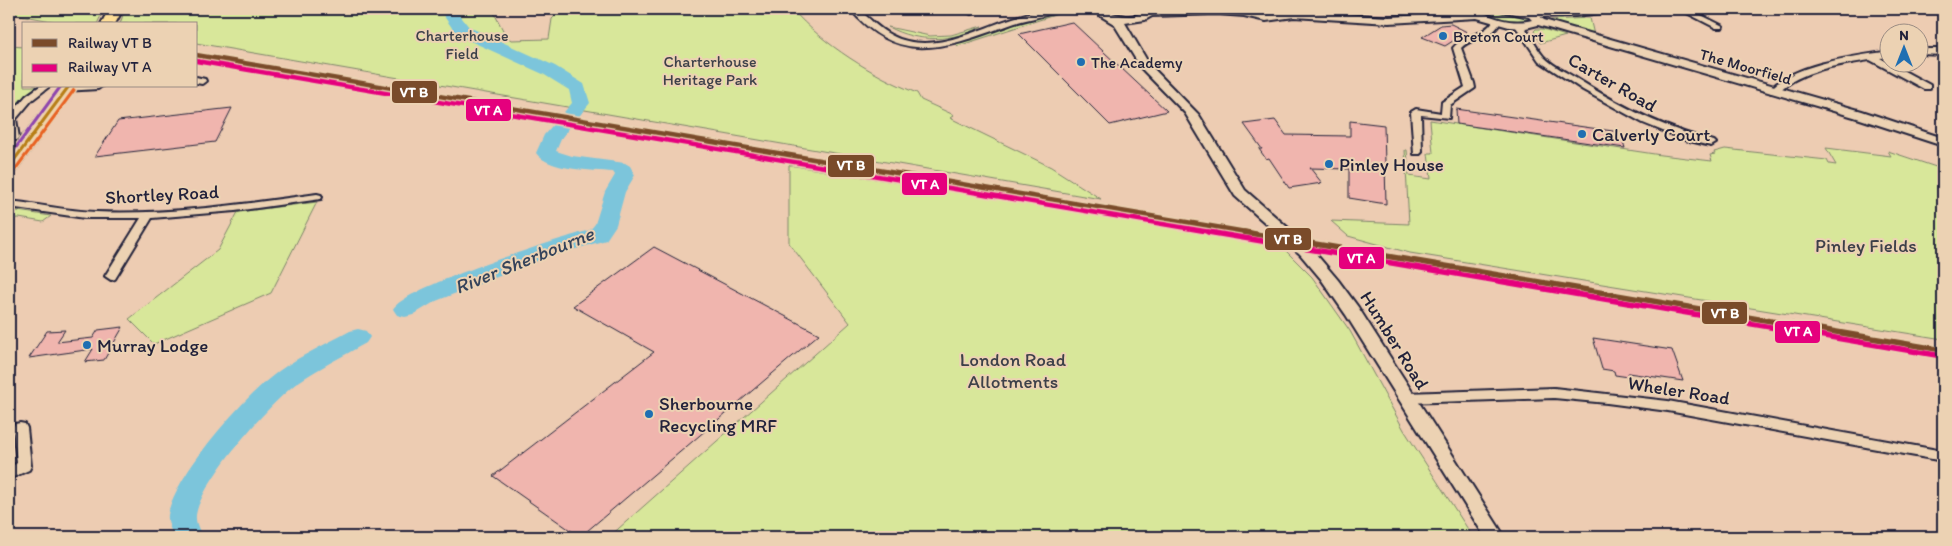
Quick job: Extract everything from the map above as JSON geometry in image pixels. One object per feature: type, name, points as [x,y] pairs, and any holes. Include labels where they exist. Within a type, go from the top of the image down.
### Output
[{"type":"highway","points":[[109,22],[116,9]]},
{"type":"highway","points":[[12,142],[63,88]]},
{"type":"highway","points":[[9,167],[63,88]]},
{"type":"street","points":[[854,9],[873,26],[891,38],[931,45],[955,41],[1058,9]]},
{"type":"street","points":[[1095,9],[1112,17],[1128,19],[1149,13],[1182,11],[1250,11],[1272,18],[1283,11],[1389,20],[1478,12],[1497,22],[1518,24],[1536,19],[1621,9]]},
{"type":"street","points":[[1168,9],[1182,11]]},
{"type":"street","name":"The Moorfield","points":[[1504,9],[1774,91],[1858,114],[1943,142]]},
{"type":"street","points":[[1683,9],[1719,26]]},
{"type":"street","points":[[1016,10],[1024,18]]},
{"type":"street","points":[[1131,41],[1134,28],[1149,13]]},
{"type":"street","name":"Humber Road","points":[[1112,17],[1121,23],[1136,54],[1146,67],[1184,103],[1195,118],[1229,178],[1240,192],[1261,214],[1313,258],[1352,311],[1495,537]]},
{"type":"street","points":[[1417,152],[1416,112],[1446,116],[1444,104],[1470,88],[1457,48],[1464,42],[1489,34],[1497,22]]},
{"type":"street","name":"Carter Road","points":[[1518,24],[1525,32],[1536,54],[1547,64],[1641,119],[1678,135],[1711,143]]},
{"type":"street","points":[[1930,52],[1943,52]]},
{"type":"street","points":[[1774,91],[1780,84],[1796,77],[1836,64],[1880,55]]},
{"type":"street","points":[[1871,56],[1927,87]]},
{"type":"street","points":[[12,142],[11,119],[28,98],[43,88]]},
{"type":"street","name":"Shortley Road","points":[[9,204],[72,213],[149,214],[317,197]]},
{"type":"street","points":[[111,276],[149,214]]},
{"type":"street","name":"Wheler Road","points":[[1406,398],[1554,393],[1607,398],[1676,408],[1943,456]]},
{"type":"street","points":[[9,474],[20,469],[25,462],[20,428]]},
{"type":"green space","points":[[9,9],[104,9],[98,22],[56,22],[9,13]]},
{"type":"green space","name":"Charterhouse Heritage Park","points":[[125,9],[492,9],[506,36],[511,40],[549,39],[552,19],[555,16],[551,9],[792,9],[818,35],[867,69],[917,93],[921,100],[954,115],[950,118],[1051,167],[1101,199],[198,43],[198,22],[121,22]]},
{"type":"green space","points":[[1486,10],[1533,20],[1501,20],[1485,14]]},
{"type":"green space","points":[[1060,11],[1061,13],[958,46],[956,44],[1026,20]]},
{"type":"green space","points":[[1590,18],[1594,35],[1552,22],[1551,20]]},
{"type":"green space","points":[[982,26],[947,38],[911,36],[888,27],[930,36],[951,35]]},
{"type":"green space","points":[[1536,29],[1543,29],[1566,36],[1540,43],[1534,31]]},
{"type":"green space","points":[[9,46],[22,47],[22,88],[39,88],[9,127]]},
{"type":"green space","name":"Pinley Fields","points":[[1430,120],[1712,161],[1710,155],[1725,149],[1827,160],[1829,164],[1836,165],[1826,148],[1891,156],[1888,151],[1942,169],[1943,339],[1410,253],[1348,236],[1331,221],[1409,224],[1405,150],[1407,150],[1409,176],[1431,179],[1428,153],[1433,153]]},
{"type":"green space","name":"London Road Allotments","points":[[789,165],[1279,244],[1312,277],[1350,331],[1404,430],[1473,537],[609,537],[850,323],[789,243]]},
{"type":"green space","points":[[317,202],[271,293],[154,344],[129,319],[218,250],[238,212]]},
{"type":"green space","points":[[9,210],[51,216],[43,222],[19,218],[9,219]]},
{"type":"building","name":"The Academy","points":[[1072,22],[1167,111],[1110,125],[1019,34]]},
{"type":"building","name":"Breton Court","points":[[1451,24],[1467,32],[1445,46],[1422,37],[1441,25]]},
{"type":"building","points":[[232,108],[215,142],[95,156],[118,121]]},
{"type":"building","points":[[1456,109],[1620,132],[1625,148],[1457,124]]},
{"type":"building","name":"Pinley House","points":[[1275,120],[1286,135],[1350,136],[1350,121],[1384,125],[1386,204],[1349,198],[1349,169],[1310,168],[1322,183],[1289,188],[1269,158],[1266,159],[1259,149],[1262,149],[1244,124]]},
{"type":"building","name":"Sherbourne Recycling MRF","points":[[654,247],[819,334],[580,537],[493,476],[654,352],[573,306]]},
{"type":"building","name":"Murray Lodge","points":[[123,327],[104,360],[85,362],[93,349],[29,358],[47,331],[65,330],[57,342],[93,338],[98,330]]},
{"type":"building","points":[[1593,338],[1672,350],[1683,381],[1628,373],[1629,377],[1615,375],[1614,371],[1602,369]]},
{"type":"waterway","name":"River Sherbourne","points":[[405,309],[428,296],[537,253],[598,235],[605,225],[615,192],[625,175],[623,170],[618,167],[572,162],[546,153],[547,146],[555,133],[581,103],[578,88],[549,70],[463,31],[447,9]]},
{"type":"waterway","name":"River Sherbourne","points":[[188,537],[182,518],[187,500],[209,464],[238,426],[267,395],[288,377],[358,337]]},
{"type":"transit line","points":[[198,55],[1943,350]]},
{"type":"transit line","points":[[198,61],[1942,356]]},
{"type":"transit line","points":[[9,157],[60,88]]},
{"type":"transit line","points":[[9,167],[68,88]]},
{"type":"transit line","points":[[14,171],[74,90]]},
{"type":"place","name":"Breton Court","points":[[1443,36]]},
{"type":"place","name":"The Academy","points":[[1081,62]]},
{"type":"place","name":"Calverly Court","points":[[1582,134]]},
{"type":"place","name":"Pinley House","points":[[1329,164]]},
{"type":"place","name":"Murray Lodge","points":[[87,345]]},
{"type":"place","name":"Sherbourne Recycling MRF","points":[[649,414]]},
{"type":"park label","name":"Charterhouse Field","points":[[462,44]]}]
